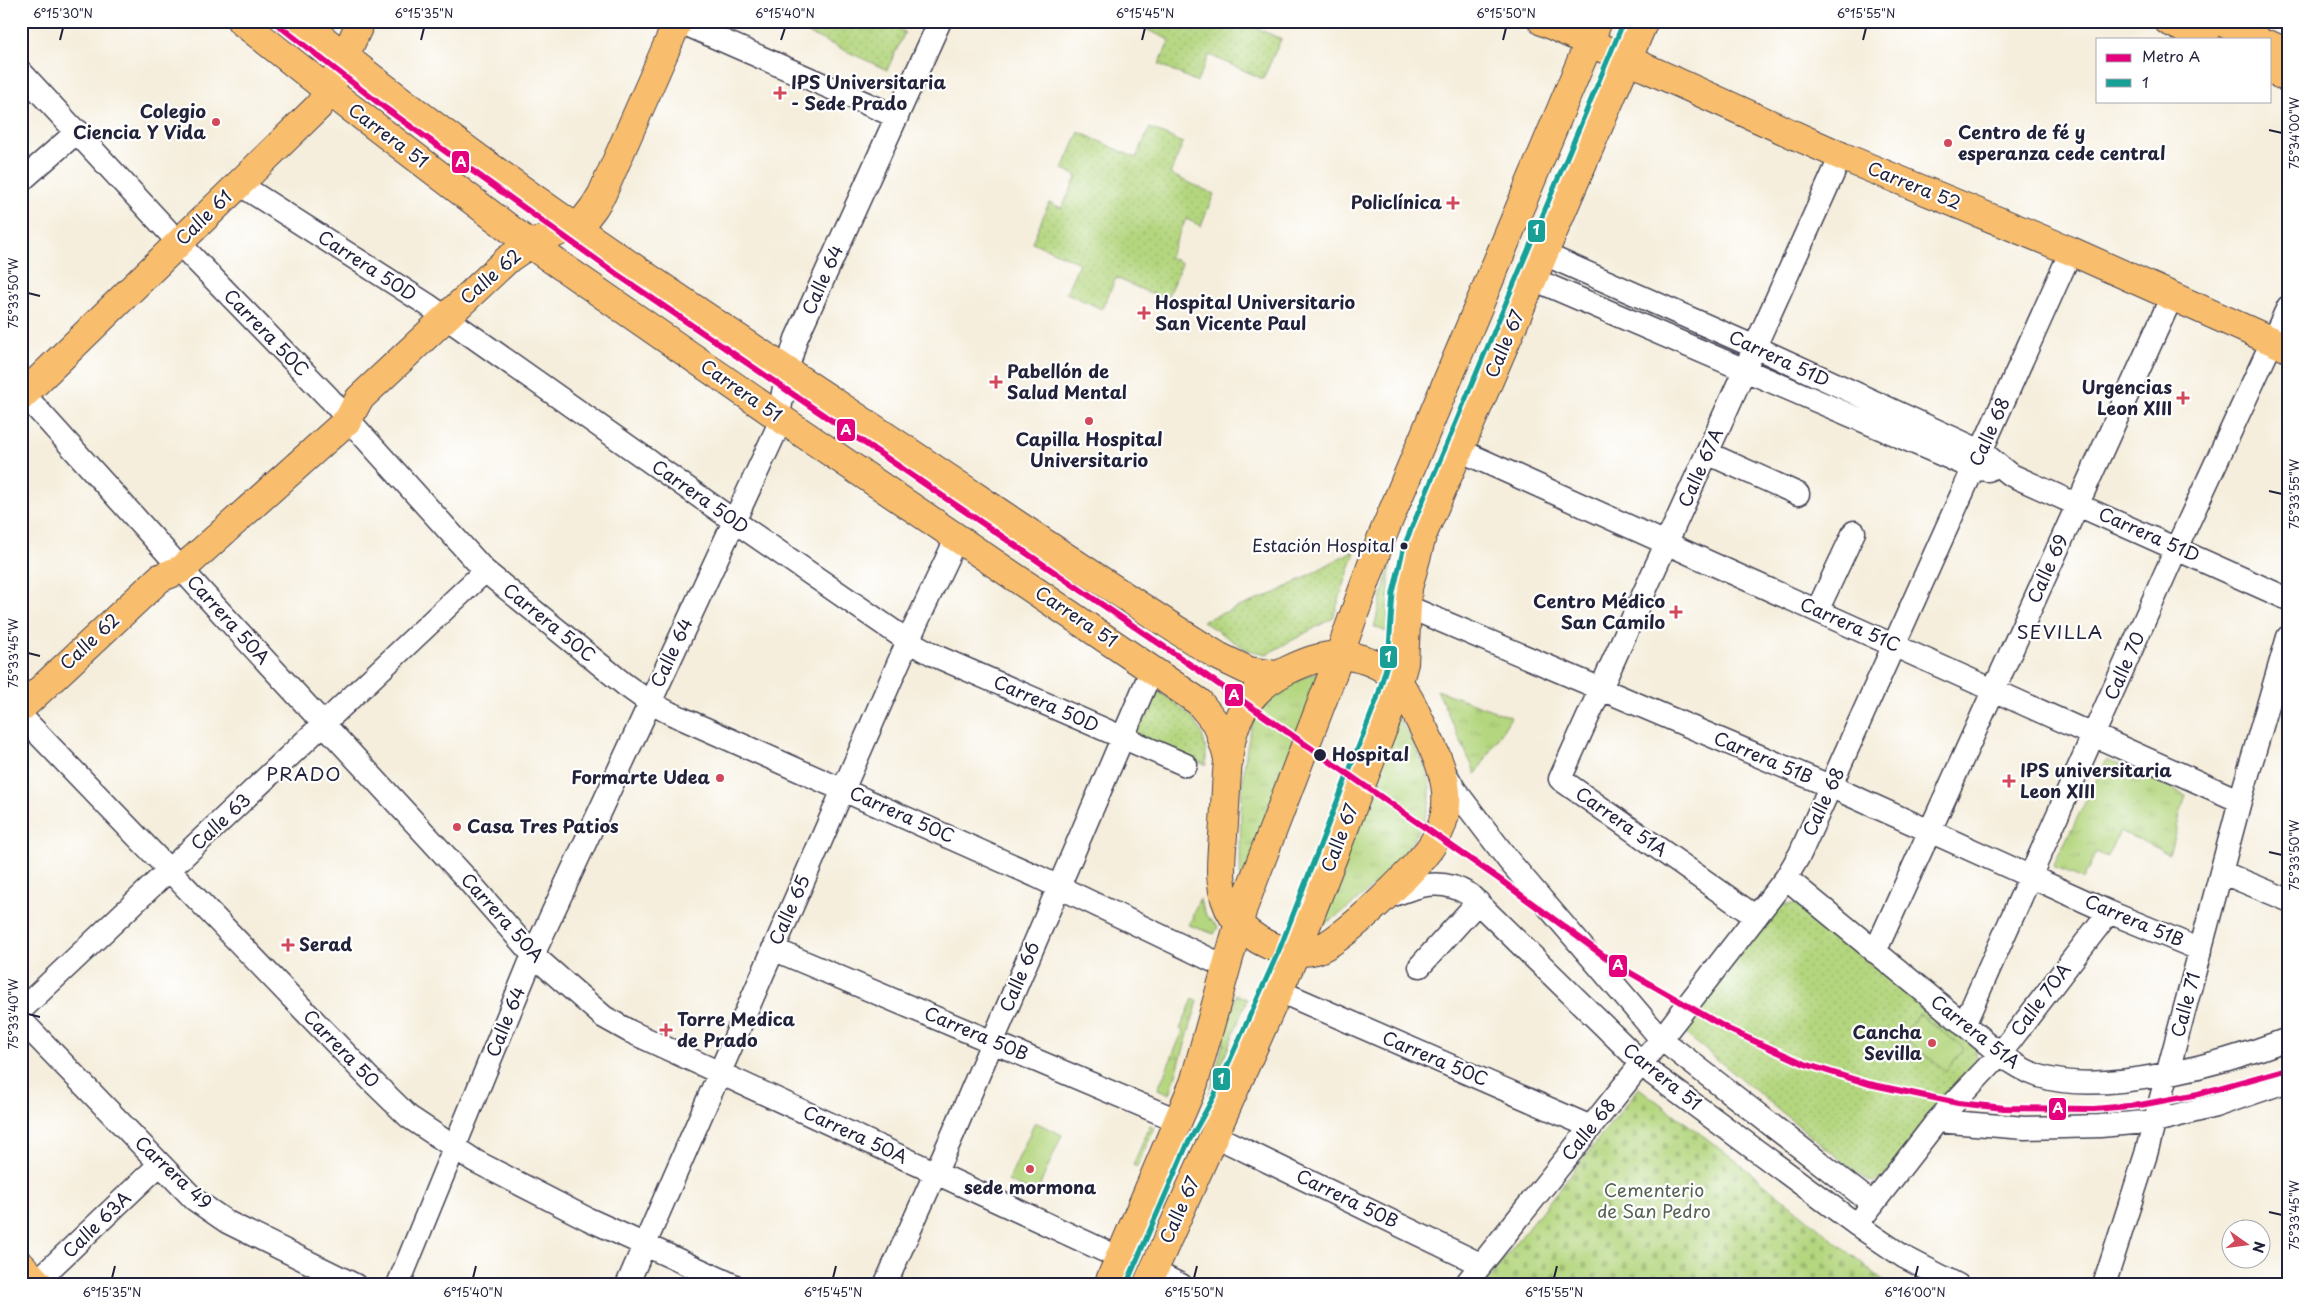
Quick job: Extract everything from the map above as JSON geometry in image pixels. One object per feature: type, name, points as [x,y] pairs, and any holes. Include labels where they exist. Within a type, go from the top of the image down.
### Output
[{"type":"main road","name":"Carrera 51","points":[[241,21],[329,91],[531,245],[780,424],[957,537],[1152,669],[1206,708],[1218,726],[1229,761]]},
{"type":"main road","name":"Carrera 51","points":[[301,21],[345,57],[497,171],[787,371],[1218,656],[1249,671],[1277,675]]},
{"type":"main road","name":"Calle 61","points":[[22,394],[318,107],[329,91],[361,21]]},
{"type":"main road","name":"Calle 62","points":[[21,708],[171,567],[516,253],[584,220],[602,194],[678,21]]},
{"type":"main road","name":"Carrera 52","points":[[1542,21],[1594,32],[1627,59],[1841,156],[2072,251],[2280,345]]},
{"type":"main road","name":"Calle 67","points":[[1150,1278],[1296,952],[1400,682],[1404,663],[1408,588],[1416,552],[1644,21]]},
{"type":"main road","points":[[2168,21],[2203,38]]},
{"type":"main road","points":[[2220,21],[2255,38]]},
{"type":"main road","name":"Calle 67","points":[[1108,1285],[1179,1121],[1198,1072],[1238,924],[1405,478],[1594,32]]},
{"type":"main road","points":[[2272,46],[2288,53]]},
{"type":"main road","points":[[2272,71],[2288,78]]},
{"type":"main road","points":[[1513,224],[1547,247]]},
{"type":"main road","points":[[780,424],[819,405],[841,407]]},
{"type":"main road","points":[[1339,655],[1370,661],[1387,670],[1400,682],[1440,765],[1446,797],[1444,814],[1439,831],[1421,859],[1345,933],[1326,947],[1306,952],[1296,952],[1270,946],[1238,924],[1230,911],[1221,882],[1232,734],[1244,706],[1254,692],[1277,675],[1318,658],[1339,655]]},
{"type":"street","points":[[678,21],[897,117]]},
{"type":"street","name":"Calle 64","points":[[398,1285],[533,955],[649,702],[780,424],[787,371],[796,339],[897,117],[937,22]]},
{"type":"street","name":"Carrera 50C","points":[[21,72],[78,131],[179,243],[347,408],[485,571],[624,684],[649,702],[670,713],[844,788],[1059,887],[1226,967]]},
{"type":"street","points":[[21,181],[78,131]]},
{"type":"street","name":"Calle 67A","points":[[1560,779],[1841,156]]},
{"type":"street","name":"Carrera 50D","points":[[239,184],[446,318],[908,641],[938,657],[1186,765]]},
{"type":"street","name":"Carrera 51D","points":[[1547,247],[1755,347],[1977,460]]},
{"type":"street","name":"Calle 68","points":[[1464,1285],[1642,1064],[1786,878],[1800,854],[1832,787],[2072,251]]},
{"type":"street","name":"Carrera 51D","points":[[1533,279],[1744,370],[1977,460],[2288,599]]},
{"type":"street","name":"Calle 69","points":[[1875,952],[2172,296]]},
{"type":"street","name":"Calle 70","points":[[1964,1025],[2177,548],[2280,345],[2288,307]]},
{"type":"street","name":"Carrera 50A","points":[[22,394],[171,567],[323,724],[464,876],[533,955],[604,1017],[629,1032],[1120,1258]]},
{"type":"street","name":"Carrera 51C","points":[[1459,450],[2240,801]]},
{"type":"street","points":[[1707,453],[1798,494]]},
{"type":"street","points":[[1817,611],[1854,532]]},
{"type":"street","name":"Calle 65","points":[[627,1285],[908,641],[957,537]]},
{"type":"street","name":"Calle 63","points":[[21,1010],[485,571]]},
{"type":"street","name":"Carrera 51B","points":[[1406,606],[1832,787],[2032,875],[2109,912],[2201,950]]},
{"type":"street","name":"Calle 71","points":[[2104,1285],[2155,1121],[2240,801],[2288,637]]},
{"type":"street","name":"Calle 66","points":[[885,1285],[993,1041],[1152,669]]},
{"type":"street","name":"Carrera 50","points":[[21,716],[373,1082],[409,1117],[484,1166],[588,1219],[733,1285]]},
{"type":"street","name":"Carrera 51","points":[[1440,765],[1455,790],[1509,861],[1661,1039],[1873,1204]]},
{"type":"street","name":"Carrera 51A","points":[[1560,779],[1756,917]]},
{"type":"street","points":[[2221,872],[2288,900]]},
{"type":"street","name":"Carrera 51A","points":[[1786,878],[2000,1054],[2029,1072],[2060,1080],[2102,1082],[2168,1074],[2238,1057],[2288,1039]]},
{"type":"street","name":"Carrera 51","points":[[1378,901],[1414,887],[1437,883],[1463,890],[1478,902],[1642,1064],[1857,1225],[1904,1257],[1958,1285]]},
{"type":"street","points":[[1420,966],[1478,902]]},
{"type":"street","name":"Calle 70A","points":[[1857,1225],[1937,1121],[2000,1054],[2109,912]]},
{"type":"street","name":"Carrera 50B","points":[[773,949],[1179,1121]]},
{"type":"street","name":"Carrera 50C","points":[[1278,991],[1591,1127]]},
{"type":"street","name":"Carrera 49","points":[[21,1020],[195,1200],[227,1222],[355,1285]]},
{"type":"street","points":[[1937,1121],[2025,1128],[2100,1126],[2155,1121],[2216,1106],[2288,1081]]},
{"type":"street","name":"Carrera 50B","points":[[1213,1135],[1480,1264]]},
{"type":"street","name":"Calle 63A","points":[[33,1279],[160,1164]]},
{"type":"street","points":[[1150,1278],[1182,1285]]},
{"type":"green space","points":[[782,21],[881,21],[905,32],[887,70]]},
{"type":"green space","points":[[1128,21],[1249,21],[1248,24],[1281,39],[1263,79],[1209,55],[1197,82],[1159,64],[1170,40]]},
{"type":"green space","points":[[1150,128],[1183,143],[1170,174],[1214,194],[1201,226],[1186,219],[1169,257],[1182,263],[1166,300],[1116,278],[1102,309],[1066,293],[1079,263],[1032,242],[1049,203],[1062,208],[1077,176],[1063,169],[1079,132],[1136,158]]},
{"type":"green space","points":[[1356,549],[1333,618],[1267,654],[1247,650],[1202,621],[1278,592]]},
{"type":"green space","points":[[1390,563],[1387,632],[1374,627]]},
{"type":"green space","points":[[1324,671],[1240,888],[1242,786],[1251,730],[1258,709],[1269,695],[1288,683]]},
{"type":"green space","points":[[1154,689],[1176,703],[1193,719],[1203,738],[1206,750],[1206,765],[1132,737]]},
{"type":"green space","points":[[1437,690],[1511,717],[1476,774]]},
{"type":"green space","points":[[1397,716],[1426,769],[1430,788],[1428,808],[1420,829],[1406,850],[1370,889],[1331,920],[1314,930]]},
{"type":"green space","points":[[2107,759],[2186,795],[2169,854],[2120,831],[2108,857],[2096,852],[2083,879],[2053,866]]},
{"type":"green space","points":[[1199,899],[1207,917],[1218,927],[1214,934],[1189,925]]},
{"type":"green space","points":[[1794,904],[1802,906],[1817,917],[1840,939],[1976,1048],[1975,1060],[1885,1177],[1876,1182],[1867,1181],[1687,1035],[1684,1029],[1684,1023],[1778,906]]},
{"type":"green space","points":[[1236,994],[1247,999],[1209,1097]]},
{"type":"green space","points":[[1193,999],[1198,1001],[1170,1094],[1158,1089],[1183,1031],[1180,1029]]},
{"type":"green space","name":"Cancha Sevilla","points":[[1919,1014],[1964,1048],[1946,1071],[1901,1037]]},
{"type":"green space","name":"Cementerio de San Pedro","points":[[1639,1088],[1730,1156],[1889,1285],[1483,1285]]},
{"type":"green space","name":"sede mormona","points":[[1035,1122],[1062,1135],[1036,1194],[1008,1181]]},
{"type":"green space","points":[[1150,1126],[1154,1128],[1137,1167],[1133,1165]]},
{"type":"metro line","name":"A","points":[[273,21],[385,108],[615,273],[1201,672],[1499,879],[1615,964],[1730,1030],[1805,1064],[1869,1084],[1958,1103],[2004,1108],[2094,1109],[2140,1105],[2198,1094],[2288,1069]]},
{"type":"transit line","name":"1","points":[[1126,1285],[1187,1145],[1213,1098],[1280,948],[1377,699],[1388,661],[1393,593],[1404,546],[1624,21]]},
{"type":"place","name":"IPS Universitaria - Sede Prado","points":[[780,93]]},
{"type":"place","name":"Colegio Ciencia Y Vida","points":[[216,122]]},
{"type":"place","name":"Centro de fé y esperanza cede central","points":[[1948,143]]},
{"type":"place","name":"Policlínica","points":[[1453,203]]},
{"type":"place","name":"Hospital Universitario San Vicente Paul","points":[[1144,313]]},
{"type":"place","name":"Pabellón de Salud Mental","points":[[996,382]]},
{"type":"place","name":"Urgencias Leon XIII","points":[[2183,398]]},
{"type":"place","name":"Capilla Hospital Universitario","points":[[1089,421]]},
{"type":"place","name":"Estación Hospital","points":[[1404,546]]},
{"type":"place","name":"Centro Médico San Camilo","points":[[1676,612]]},
{"type":"place","name":"Hospital","points":[[1320,755]]},
{"type":"place","name":"Formarte Udea","points":[[720,778]]},
{"type":"place","name":"IPS universitaria Leon XIII","points":[[2009,781]]},
{"type":"place","name":"Casa Tres Patios","points":[[457,827]]},
{"type":"place","name":"Serad","points":[[288,945]]},
{"type":"place","name":"Torre Medica de Prado","points":[[666,1030]]},
{"type":"place","name":"Cancha Sevilla","points":[[1932,1043]]},
{"type":"place","name":"sede mormona","points":[[1030,1169]]},
{"type":"district","name":"SEVILLA","points":[[2060,632]]},
{"type":"district","name":"PRADO","points":[[304,774]]}]
